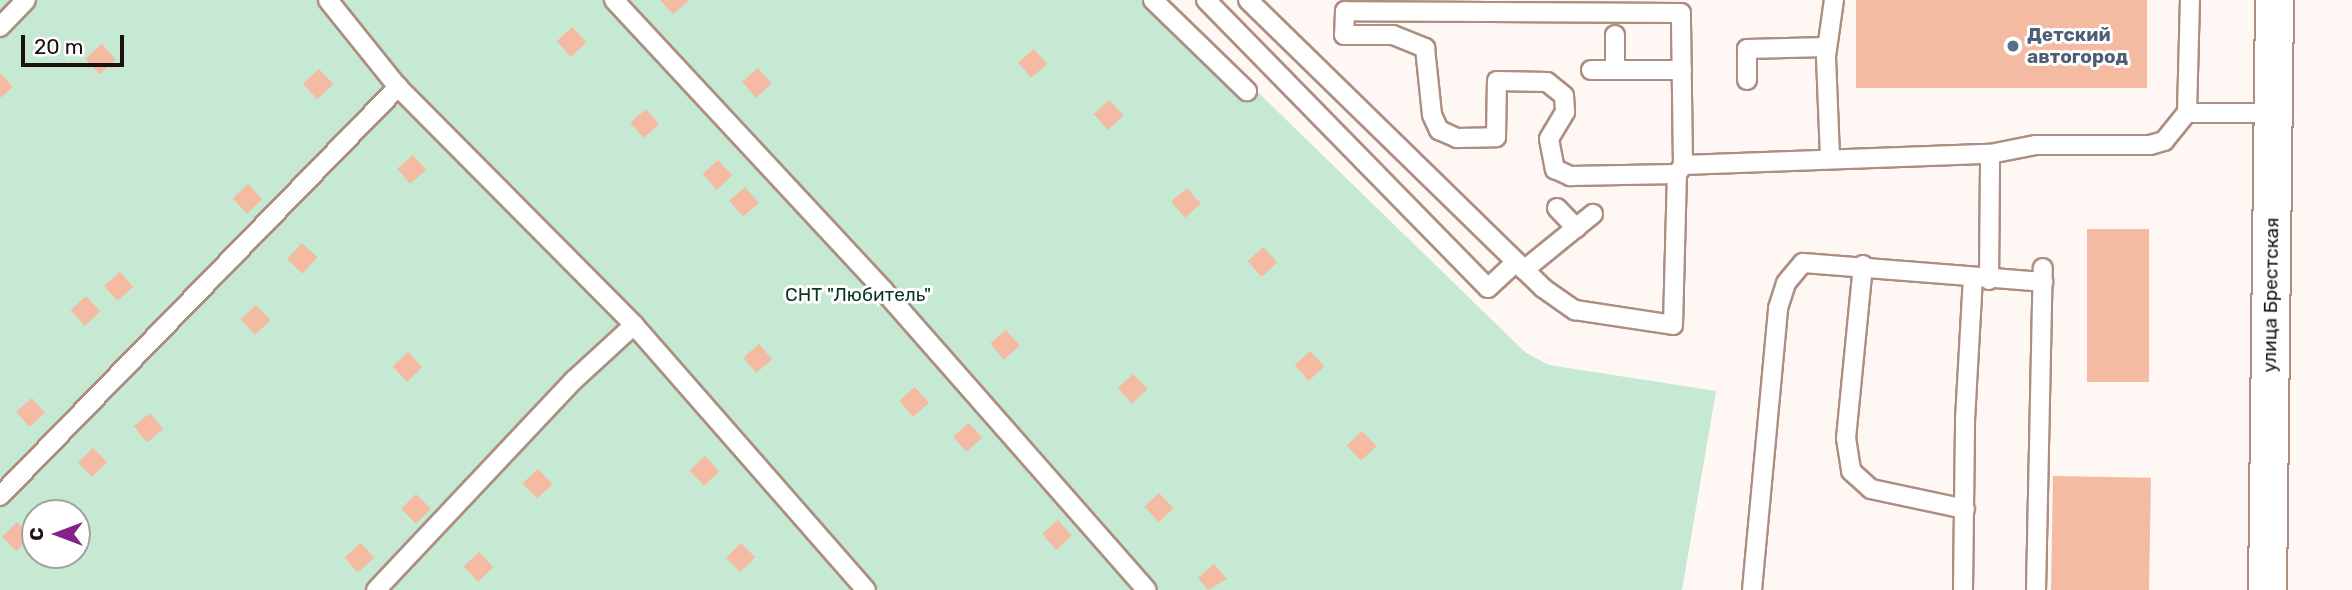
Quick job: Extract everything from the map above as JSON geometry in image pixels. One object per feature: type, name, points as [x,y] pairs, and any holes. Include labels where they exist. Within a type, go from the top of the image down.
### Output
[{"type":"street","name":"улица Брестская","points":[[2267,590],[2274,0]]},
{"type":"lane","points":[[0,27],[26,0]]},
{"type":"lane","points":[[328,0],[398,87],[634,325],[856,587]]},
{"type":"lane","points":[[614,0],[884,291],[1147,590]]},
{"type":"lane","points":[[1153,0],[1247,91]]},
{"type":"lane","points":[[1206,0],[1488,288],[1576,228],[1592,214]]},
{"type":"lane","points":[[1248,0],[1520,266],[1575,310],[1673,325],[1680,170],[1681,13],[1345,11],[1344,35],[1393,35],[1425,48],[1432,115],[1439,130],[1457,138],[1496,136],[1497,81],[1547,82],[1564,96],[1565,112],[1549,139],[1555,169],[1570,176],[1680,170],[1830,157],[1990,154],[2036,145],[2150,145],[2164,141],[2187,113],[2190,0]]},
{"type":"lane","points":[[1830,157],[1827,47],[1834,0]]},
{"type":"lane","points":[[1615,35],[1615,70]]},
{"type":"lane","points":[[1746,80],[1747,49],[1827,47]]},
{"type":"lane","points":[[1591,70],[1682,71]]},
{"type":"lane","points":[[0,496],[398,87]]},
{"type":"lane","points":[[2187,113],[2273,113]]},
{"type":"lane","points":[[1963,590],[1965,509],[1990,154]]},
{"type":"lane","points":[[1557,208],[1576,228]]},
{"type":"lane","points":[[1752,590],[1778,308],[1786,282],[1803,263],[1863,265],[1981,280],[2043,275],[2036,590]]},
{"type":"lane","points":[[1863,265],[1846,438],[1851,471],[1871,489],[1965,509]]},
{"type":"lane","points":[[376,590],[574,380],[634,325]]},
{"type":"green space","name":"СНТ \"Любитель\"","points":[[0,0],[1163,0],[1526,353],[1549,365],[1716,391],[1682,590],[0,590]]},
{"type":"building","points":[[660,0],[689,0],[673,14]]},
{"type":"building","points":[[1856,0],[2147,0],[2147,88],[1856,88]]},
{"type":"building","points":[[572,27],[586,42],[571,57],[557,41]]},
{"type":"building","points":[[102,44],[116,60],[99,74],[85,58]]},
{"type":"building","points":[[1034,49],[1047,64],[1031,78],[1018,63]]},
{"type":"building","points":[[758,68],[772,84],[756,98],[742,82]]},
{"type":"building","points":[[319,69],[333,84],[317,99],[303,84]]},
{"type":"building","points":[[0,73],[13,87],[0,98]]},
{"type":"building","points":[[1109,100],[1123,115],[1108,130],[1094,114]]},
{"type":"building","points":[[646,109],[659,124],[643,138],[630,123]]},
{"type":"building","points":[[413,155],[426,170],[410,184],[397,169]]},
{"type":"building","points":[[718,160],[732,175],[717,190],[703,174]]},
{"type":"building","points":[[248,184],[262,199],[247,214],[233,198]]},
{"type":"building","points":[[745,187],[759,203],[743,217],[729,201]]},
{"type":"building","points":[[1187,188],[1201,204],[1185,218],[1171,202]]},
{"type":"building","points":[[2087,229],[2149,229],[2149,382],[2087,382]]},
{"type":"building","points":[[302,243],[317,257],[302,273],[287,259]]},
{"type":"building","points":[[1263,247],[1277,262],[1262,277],[1248,261]]},
{"type":"building","points":[[120,272],[133,287],[117,301],[104,286]]},
{"type":"building","points":[[86,296],[100,311],[85,326],[71,310]]},
{"type":"building","points":[[256,305],[270,320],[255,335],[241,319]]},
{"type":"building","points":[[1006,330],[1020,346],[1004,360],[990,344]]},
{"type":"building","points":[[759,344],[772,359],[756,373],[743,358]]},
{"type":"building","points":[[1310,351],[1324,366],[1309,381],[1295,365]]},
{"type":"building","points":[[408,352],[422,367],[407,382],[393,366]]},
{"type":"building","points":[[1133,374],[1147,389],[1132,404],[1118,388]]},
{"type":"building","points":[[915,387],[929,403],[913,417],[899,401]]},
{"type":"building","points":[[32,398],[45,413],[29,427],[16,412]]},
{"type":"building","points":[[150,413],[163,429],[147,443],[134,426]]},
{"type":"building","points":[[969,423],[982,438],[966,452],[953,437]]},
{"type":"building","points":[[1362,431],[1376,446],[1361,461],[1347,445]]},
{"type":"building","points":[[93,448],[107,462],[92,477],[78,463]]},
{"type":"building","points":[[705,456],[719,471],[704,486],[690,470]]},
{"type":"building","points":[[538,469],[552,484],[537,499],[523,483]]},
{"type":"building","points":[[2053,476],[2151,478],[2149,590],[2051,590]]},
{"type":"building","points":[[1159,493],[1173,508],[1159,522],[1144,507]]},
{"type":"building","points":[[416,494],[431,509],[416,524],[401,509]]},
{"type":"building","points":[[1058,520],[1072,536],[1056,550],[1042,534]]},
{"type":"building","points":[[17,522],[21,526],[21,546],[16,551],[2,537]]},
{"type":"building","points":[[361,543],[374,558],[358,573],[344,557]]},
{"type":"building","points":[[741,543],[755,557],[740,572],[726,558]]},
{"type":"building","points":[[479,552],[493,567],[478,582],[464,566]]},
{"type":"building","points":[[1214,564],[1227,579],[1208,590],[1198,578]]},
{"type":"place","name":"Детский автогород","points":[[2013,46]]}]
